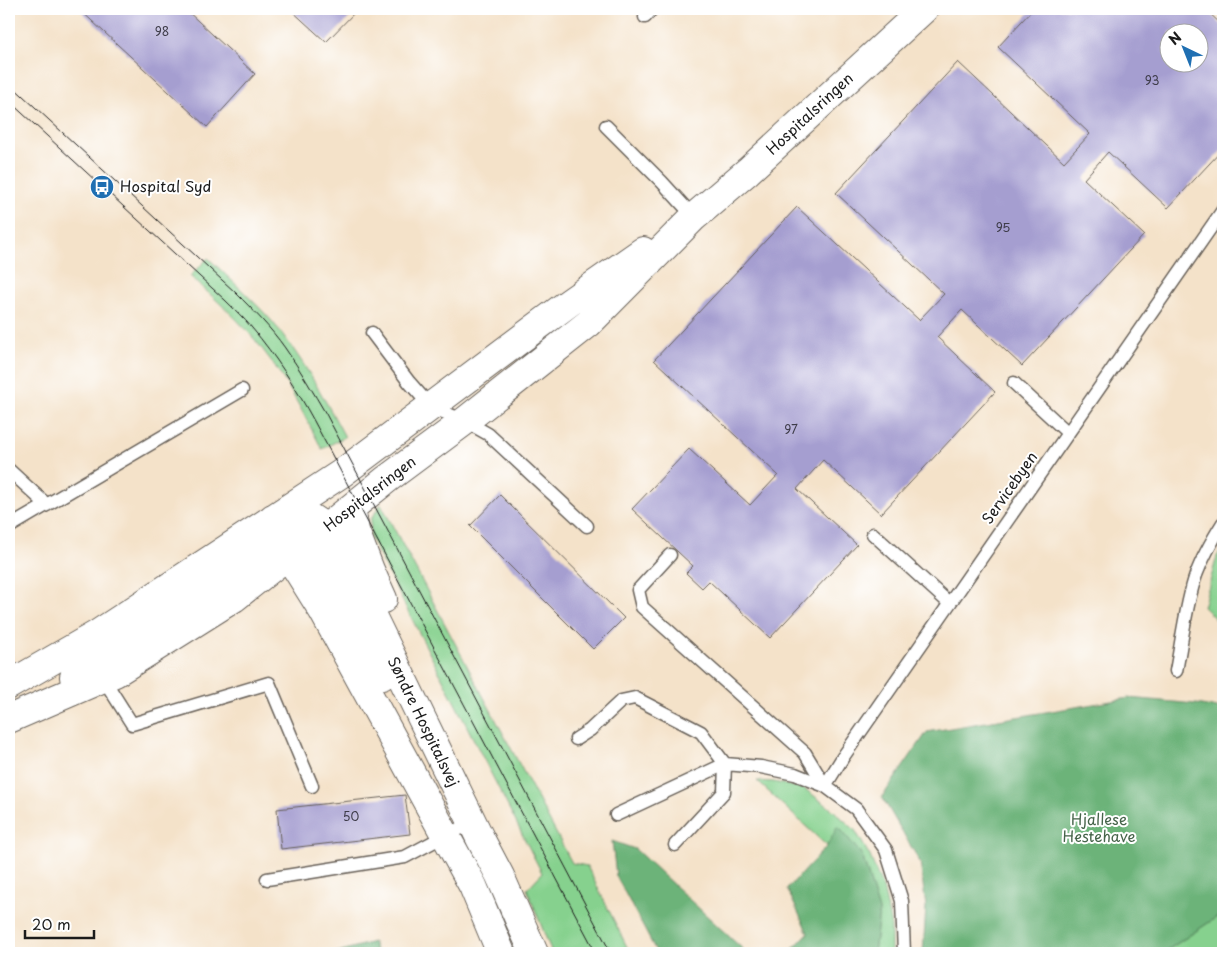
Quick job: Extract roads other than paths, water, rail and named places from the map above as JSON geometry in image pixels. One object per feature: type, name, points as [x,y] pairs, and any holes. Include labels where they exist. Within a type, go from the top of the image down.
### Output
[{"type":"street","name":"Hospitalsringen","points":[[448,414],[589,323],[694,217],[748,171],[924,9]]},
{"type":"street","name":"Hospitalsringen","points":[[9,685],[96,635],[296,529],[351,508],[387,479],[448,414],[538,326],[694,217]]},
{"type":"street","points":[[11,718],[296,529],[316,509],[448,414]]},
{"type":"street","points":[[351,508],[358,539],[370,570],[417,671],[471,819]]},
{"type":"street","name":"Hospitalsringen","points":[[11,718],[115,673],[234,598],[296,529]]},
{"type":"street","name":"Søndre Hospitalsvej","points":[[296,529],[353,577],[500,876],[534,953]]},
{"type":"street","name":"Søndre Hospitalsvej","points":[[296,529],[323,611],[474,886],[501,953]]},
{"type":"lane","points":[[606,126],[694,217]]},
{"type":"lane","name":"Servicebyen","points":[[825,786],[949,603],[1223,210]]},
{"type":"lane","points":[[372,333],[410,382],[448,414],[488,434],[587,526]]},
{"type":"lane","points":[[1014,383],[1068,433]]},
{"type":"lane","points":[[9,527],[242,390]]},
{"type":"lane","points":[[9,470],[47,505]]},
{"type":"lane","points":[[1176,671],[1188,606],[1196,576],[1209,546],[1223,523]]},
{"type":"lane","points":[[873,534],[949,603]]},
{"type":"lane","points":[[670,555],[638,590],[642,607],[805,753],[825,786]]},
{"type":"lane","points":[[103,678],[132,724],[269,683],[312,786]]},
{"type":"lane","points":[[576,739],[590,730],[621,700],[635,698],[701,732],[725,764],[724,792],[675,845]]},
{"type":"lane","points":[[616,815],[725,764],[761,767],[795,774],[825,786],[856,809],[886,850],[902,901],[904,953]]},
{"type":"lane","points":[[267,879],[405,857],[471,819]]},
{"type":"tram line","points":[[9,83],[236,293],[268,326],[291,356],[326,414],[611,953]]},
{"type":"tram line","points":[[9,101],[225,300],[249,324],[293,384],[596,953]]},
{"type":"place","name":"Hospital Syd","points":[[102,187]]},
{"type":"park label","name":"Hjallese Hestehave","points":[[1099,828]]}]
